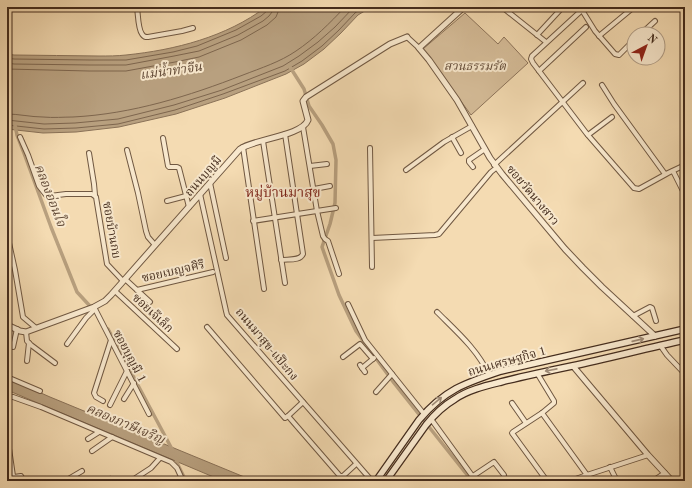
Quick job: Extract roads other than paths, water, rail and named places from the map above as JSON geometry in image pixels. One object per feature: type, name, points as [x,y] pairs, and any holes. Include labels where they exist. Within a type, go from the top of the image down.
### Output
[{"type":"main road","name":"ถนนเศรษฐกิจ 1","points":[[374,481],[418,420],[437,400],[450,391],[501,371],[685,329]]},
{"type":"main road","name":"ถนนเศรษฐกิจ 1","points":[[388,481],[394,470],[426,425],[443,407],[455,398],[483,387],[537,373],[685,340]]},
{"type":"main road","points":[[600,349],[603,359]]},
{"type":"main road","points":[[374,481],[418,420]]},
{"type":"main road","points":[[388,481],[426,425]]},
{"type":"street","points":[[137,7],[140,29],[145,37],[148,38],[193,28]]},
{"type":"street","points":[[339,274],[328,241],[324,238],[317,211],[303,127],[308,123],[308,118],[303,101],[307,96],[390,44],[407,36],[419,48],[464,7]]},
{"type":"street","points":[[502,7],[546,42]]},
{"type":"street","points":[[599,36],[634,7]]},
{"type":"street","points":[[626,48],[619,55],[617,55],[595,31],[581,8],[532,56],[531,59],[588,135],[634,188],[639,189],[672,170],[685,165]]},
{"type":"street","points":[[537,35],[561,9]]},
{"type":"street","points":[[650,26],[655,21]]},
{"type":"street","points":[[539,71],[586,27]]},
{"type":"street","name":"ซอยวัดนางสาว","points":[[419,48],[457,100],[495,166],[565,249],[602,288],[655,336]]},
{"type":"street","points":[[372,238],[439,234],[495,166],[583,83]]},
{"type":"street","points":[[602,85],[665,174]]},
{"type":"street","points":[[588,135],[612,117]]},
{"type":"street","points":[[406,170],[444,142],[472,126]]},
{"type":"street","name":"ถนนบุญมี","points":[[26,332],[94,308],[104,301],[115,291],[236,152],[249,144],[263,141],[303,127]]},
{"type":"street","points":[[281,260],[300,258],[303,256],[285,134]]},
{"type":"street","name":"ซอยบ้านกบ","points":[[20,137],[39,186],[46,195],[95,195],[107,264],[124,280]]},
{"type":"street","points":[[452,137],[461,153]]},
{"type":"street","points":[[163,138],[168,166],[179,168],[189,207]]},
{"type":"street","points":[[263,141],[285,283]]},
{"type":"street","points":[[243,147],[264,289]]},
{"type":"street","points":[[370,148],[372,267]]},
{"type":"street","points":[[473,167],[469,162],[470,160],[485,149]]},
{"type":"street","points":[[127,150],[146,231],[155,245]]},
{"type":"street","points":[[89,153],[95,195]]},
{"type":"street","points":[[310,166],[327,164]]},
{"type":"street","points":[[672,170],[685,196]]},
{"type":"street","points":[[210,183],[226,258]]},
{"type":"street","points":[[314,189],[330,186]]},
{"type":"street","name":"ถนนมาสุข-แป๊ะกง","points":[[200,194],[227,315],[356,464],[374,481]]},
{"type":"street","points":[[167,201],[186,196]]},
{"type":"street","points":[[253,221],[336,208]]},
{"type":"street","points":[[7,234],[23,317],[36,328]]},
{"type":"street","name":"ซอยเบญจศิริ","points":[[137,290],[213,272]]},
{"type":"street","name":"ซอยเบญจศิริ","points":[[124,280],[150,302]]},
{"type":"street","name":"ซอยเจ๊เล็ก","points":[[115,291],[177,349]]},
{"type":"street","points":[[348,304],[365,340],[424,414]]},
{"type":"street","points":[[633,316],[650,307],[652,308],[656,321]]},
{"type":"street","points":[[67,344],[94,308]]},
{"type":"street","name":"ซอยบุญมี 1","points":[[94,308],[149,414]]},
{"type":"street","points":[[437,312],[476,353],[489,375]]},
{"type":"street","points":[[7,325],[26,332],[26,338],[29,343],[55,363]]},
{"type":"street","points":[[206,327],[285,418],[303,402]]},
{"type":"street","points":[[13,347],[17,329]]},
{"type":"street","points":[[103,401],[96,397],[94,392],[111,340]]},
{"type":"street","points":[[27,361],[29,343]]},
{"type":"street","points":[[343,357],[360,344],[373,359]]},
{"type":"street","points":[[660,345],[667,355],[685,374]]},
{"type":"street","points":[[365,372],[361,366],[377,355]]},
{"type":"street","points":[[573,366],[648,455],[672,481]]},
{"type":"street","points":[[110,405],[127,371]]},
{"type":"street","points":[[537,373],[554,401],[553,404],[512,433],[547,481]]},
{"type":"street","points":[[376,392],[392,374]]},
{"type":"street","points":[[7,377],[40,391]]},
{"type":"street","points":[[124,400],[134,383]]},
{"type":"street","points":[[7,396],[41,406],[160,458],[174,465],[183,481]]},
{"type":"street","points":[[512,403],[526,423]]},
{"type":"street","points":[[542,412],[587,475]]},
{"type":"street","points":[[288,416],[340,476],[343,476],[356,464]]},
{"type":"street","points":[[431,419],[476,481]]},
{"type":"street","points":[[88,439],[99,432]]},
{"type":"street","points":[[7,435],[13,476],[21,476],[24,481]]},
{"type":"street","points":[[92,451],[112,437]]},
{"type":"street","points":[[570,481],[648,455]]},
{"type":"street","points":[[131,481],[151,468],[160,458]]},
{"type":"street","points":[[473,476],[494,462],[504,475]]},
{"type":"street","points":[[610,468],[617,481]]},
{"type":"street","points":[[65,481],[82,471]]},
{"type":"street","points":[[653,481],[665,473]]},
{"type":"water","name":"แม่น้ำท่าจีน","points":[[266,7],[368,7],[368,9],[358,15],[324,49],[304,64],[286,74],[225,98],[176,114],[119,127],[76,132],[43,133],[7,129],[7,54],[112,56],[163,50],[181,46],[217,34],[251,17]]},
{"type":"water","points":[[7,378],[254,481],[223,481],[7,390]]},
{"type":"waterway","points":[[290,67],[304,89],[309,106],[333,144],[336,160],[335,203],[322,247],[339,295],[356,331],[394,383],[472,481]]},
{"type":"waterway","name":"คลองอ่อนใจ","points":[[15,125],[17,135],[51,227],[77,292],[89,305]]},
{"type":"waterway","name":"คลองอ่อนใจ","points":[[108,329],[173,451]]},
{"type":"waterway","name":"คลองอ่อนใจ","points":[[176,458],[186,481]]},
{"type":"district","name":"หมู่บ้านมาสุข","points":[[283,192]]},
{"type":"park label","name":"สวนธรรมรัต","points":[[475,66]]},
{"type":"water label","name":"คลองภาษีเจริญ","points":[[126,423]]}]
